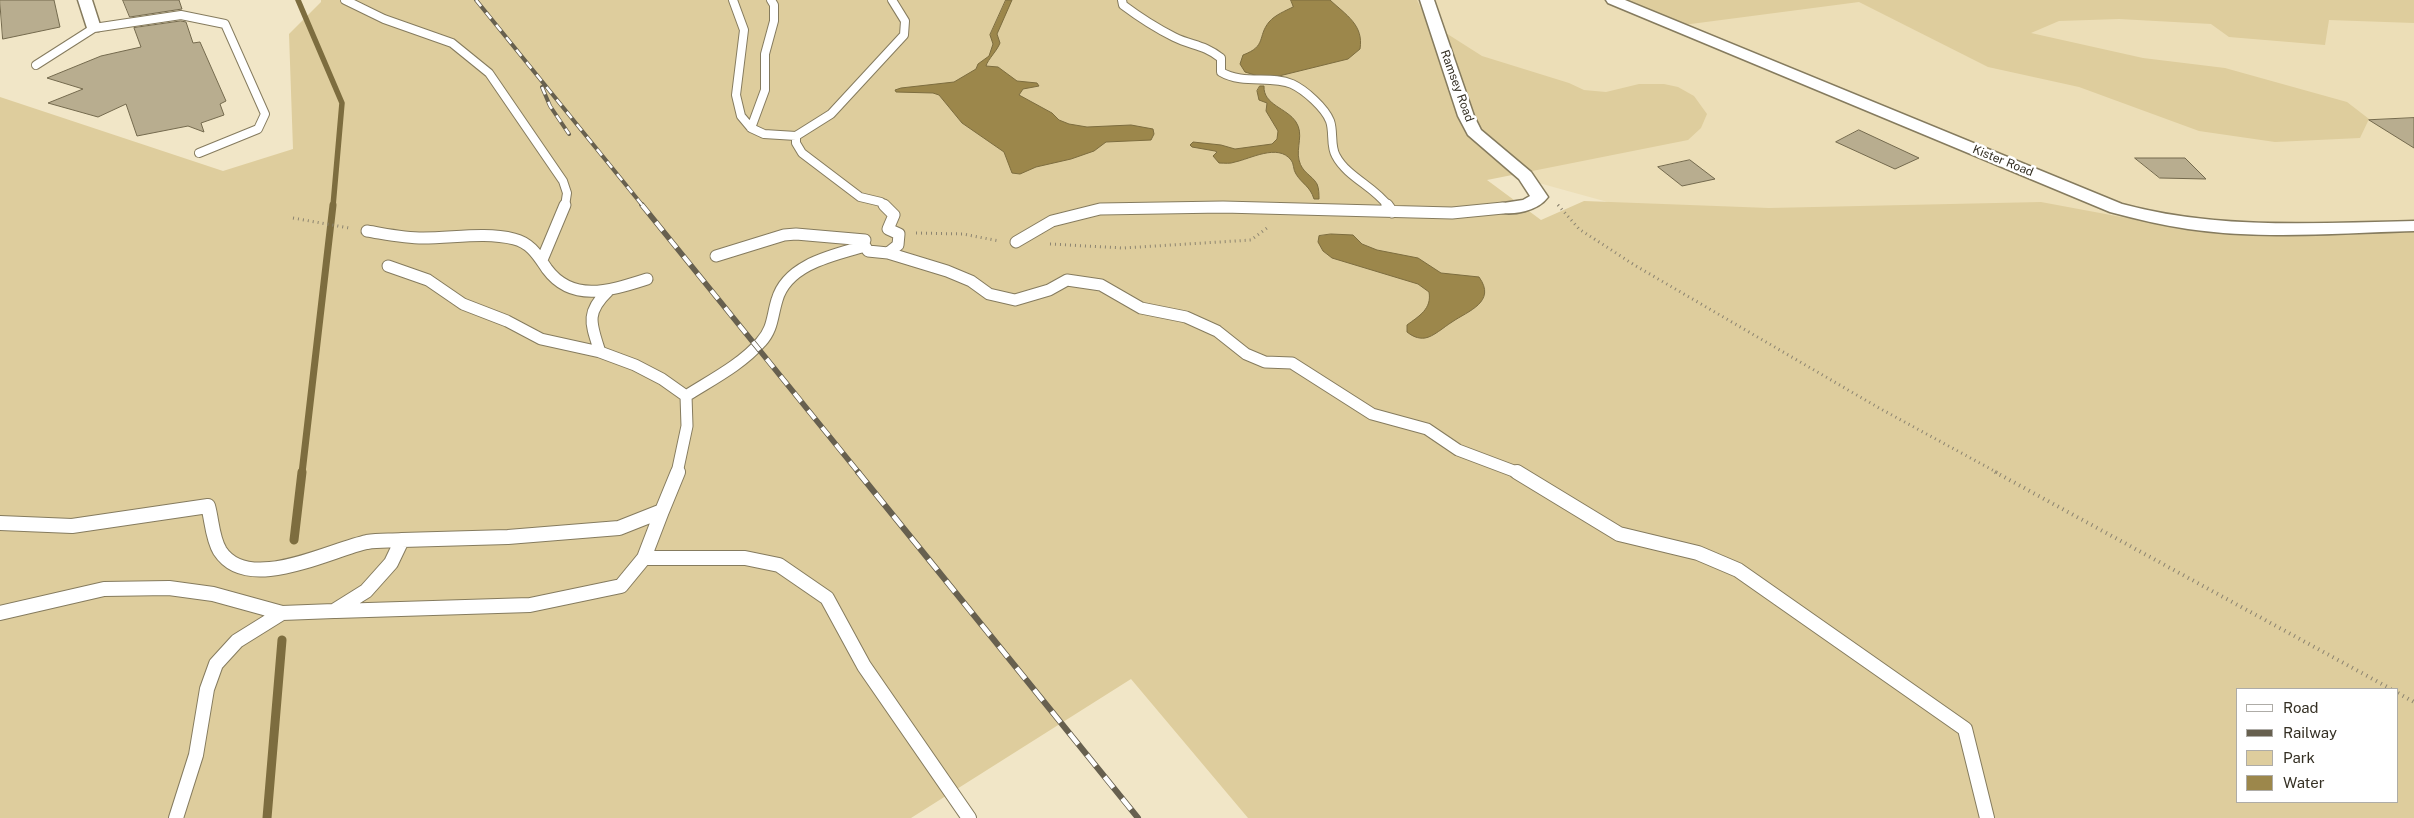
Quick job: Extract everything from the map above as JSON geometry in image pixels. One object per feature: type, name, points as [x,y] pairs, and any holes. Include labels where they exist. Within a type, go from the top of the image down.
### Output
[{"type":"street","points":[[85,0],[94,28]]},
{"type":"street","name":"Ramsey Road","points":[[1427,0],[1466,116],[1474,132],[1525,176],[1539,197]]},
{"type":"street","name":"Kister Road","points":[[1613,0],[2136,215],[2179,222],[2261,229],[2414,226]]},
{"type":"street","points":[[1503,208],[1528,205],[1539,197]]},
{"type":"lane","points":[[346,0],[384,19],[452,44],[489,73],[563,180],[567,194],[566,203],[542,260]]},
{"type":"lane","points":[[733,0],[744,30],[736,95],[741,116],[751,128],[764,134],[796,136],[830,114],[904,35],[905,21],[892,0]]},
{"type":"lane","points":[[751,128],[764,90],[765,54],[774,21],[774,5],[771,0]]},
{"type":"lane","points":[[1122,0],[1123,5],[1141,18],[1176,38],[1208,48],[1221,58],[1221,72],[1231,78],[1290,83],[1308,92],[1330,121],[1335,155],[1346,168],[1384,199],[1392,212]]},
{"type":"lane","points":[[36,65],[94,28],[181,14],[225,24],[265,114],[258,130],[199,153]]},
{"type":"lane","points":[[796,136],[796,143],[802,152],[860,197],[881,202],[894,215],[888,228],[899,234],[898,245],[888,253]]},
{"type":"lane","points":[[1016,242],[1052,221],[1100,209],[1223,207],[1452,213],[1503,208]]},
{"type":"lane","points":[[367,231],[411,238],[483,236],[515,239],[536,251],[563,287],[577,291],[608,291],[647,278]]},
{"type":"lane","points":[[716,256],[784,235],[796,234],[865,240]]},
{"type":"lane","points":[[686,396],[731,367],[768,333],[775,315],[778,296],[787,281],[815,262],[865,246],[868,251],[888,253],[947,271],[971,281],[989,294],[1015,300],[1049,290],[1067,280],[1102,285],[1141,308],[1186,317],[1217,331],[1246,354],[1265,362],[1292,363],[1372,414],[1426,430],[1458,450],[1491,464],[1515,471],[1619,534],[1698,553],[1738,570],[1966,729],[1987,818]]},
{"type":"lane","points":[[0,613],[104,589],[169,588],[213,594],[282,613],[530,605],[621,586],[644,558],[674,485],[682,460],[688,413],[686,396],[662,379],[635,365],[600,352],[541,339],[507,321],[462,304],[428,280],[388,266]]},
{"type":"lane","points":[[600,352],[589,317],[592,309],[608,291]]},
{"type":"lane","points":[[0,523],[72,526],[208,506],[220,552],[232,565],[260,571],[320,558],[367,542],[508,538],[619,528],[662,512]]},
{"type":"lane","points":[[334,611],[366,591],[391,563],[402,540]]},
{"type":"lane","points":[[644,558],[745,558],[779,566],[827,598],[864,666],[969,818]]},
{"type":"lane","points":[[176,818],[201,734],[207,689],[216,664],[233,644],[282,613]]},
{"type":"path","points":[[1539,197],[1558,204],[1579,229],[1636,266],[1879,408],[2389,688]]},
{"type":"path","points":[[293,218],[367,231]]},
{"type":"path","points":[[899,234],[954,233],[1016,242],[1132,247],[1251,240],[1267,228],[1275,227]]},
{"type":"path","points":[[2399,694],[2414,702]]},
{"type":"shaded area","points":[[1414,0],[2414,0],[2414,253],[1687,224],[1463,162]]},
{"type":"green space","points":[[321,0],[1417,0],[1427,21],[1482,56],[1569,83],[1584,90],[1606,92],[1639,84],[1664,84],[1678,87],[1694,96],[1707,114],[1701,128],[1688,140],[1487,180],[1541,220],[1584,201],[1769,208],[2041,202],[2143,221],[2414,225],[2414,818],[1248,818],[1131,679],[911,818],[0,818],[0,97],[223,171],[293,149],[289,34]]},
{"type":"green space","points":[[1623,0],[2414,0],[2414,23],[2329,20],[2325,45],[2229,37],[2211,24],[2119,19],[2059,21],[2031,33],[2143,58],[2225,68],[2347,102],[2369,119],[2360,138],[2275,142],[2199,131],[2079,87],[1988,67],[1859,2],[1683,25]]},
{"type":"water","points":[[1006,0],[1012,0],[997,34],[1000,43],[986,66],[998,67],[1017,81],[1037,83],[1039,86],[1023,89],[1019,95],[1052,113],[1059,120],[1087,127],[1131,125],[1153,129],[1154,134],[1151,140],[1106,142],[1094,151],[1071,159],[1036,167],[1020,174],[1012,173],[1004,152],[962,123],[939,95],[933,93],[896,92],[895,90],[901,88],[954,82],[976,69],[978,64],[989,56],[993,44],[990,35]]},
{"type":"water","points":[[1291,0],[1330,0],[1348,16],[1356,27],[1361,41],[1360,49],[1348,59],[1279,76],[1258,76],[1245,72],[1240,64],[1243,55],[1251,52],[1259,45],[1265,27],[1271,20],[1293,7]]},
{"type":"water","points":[[1260,86],[1264,86],[1267,98],[1271,102],[1296,122],[1300,136],[1298,150],[1300,164],[1317,184],[1319,199],[1314,199],[1295,172],[1292,161],[1285,155],[1272,152],[1231,163],[1219,163],[1213,156],[1217,152],[1190,145],[1193,142],[1221,145],[1235,149],[1272,144],[1277,139],[1278,131],[1266,111],[1267,103],[1259,100],[1257,91]]},
{"type":"water","points":[[1331,234],[1353,235],[1362,244],[1377,250],[1418,258],[1441,273],[1479,277],[1484,286],[1485,293],[1483,299],[1472,310],[1431,336],[1415,337],[1407,332],[1407,325],[1427,308],[1429,292],[1418,284],[1332,258],[1323,251],[1318,242],[1319,236]]},
{"type":"building","points":[[0,0],[54,0],[60,27],[3,39]]},
{"type":"building","points":[[123,0],[179,0],[182,9],[130,17]]},
{"type":"building","points":[[181,21],[186,22],[193,43],[200,42],[226,101],[220,104],[224,115],[201,123],[204,132],[188,126],[137,136],[126,104],[98,117],[48,103],[83,89],[47,78],[101,56],[141,47],[134,28]]},
{"type":"building","points":[[2414,118],[2414,148],[2369,120]]},
{"type":"building","points":[[1859,130],[1919,158],[1895,169],[1836,142]]},
{"type":"building","points":[[2135,158],[2185,158],[2206,179],[2160,178]]},
{"type":"building","points":[[1690,160],[1715,179],[1682,186],[1658,167]]},
{"type":"waterway","points":[[298,0],[342,103],[333,206]]},
{"type":"waterway","points":[[302,473],[333,205]]},
{"type":"waterway","points":[[294,540],[302,472]]},
{"type":"waterway","points":[[267,818],[282,640]]},
{"type":"railway","points":[[476,0],[643,206]]},
{"type":"railway","points":[[542,87],[550,106],[569,134]]},
{"type":"railway","points":[[642,205],[859,473]]},
{"type":"railway","points":[[858,472],[1138,818]]}]
